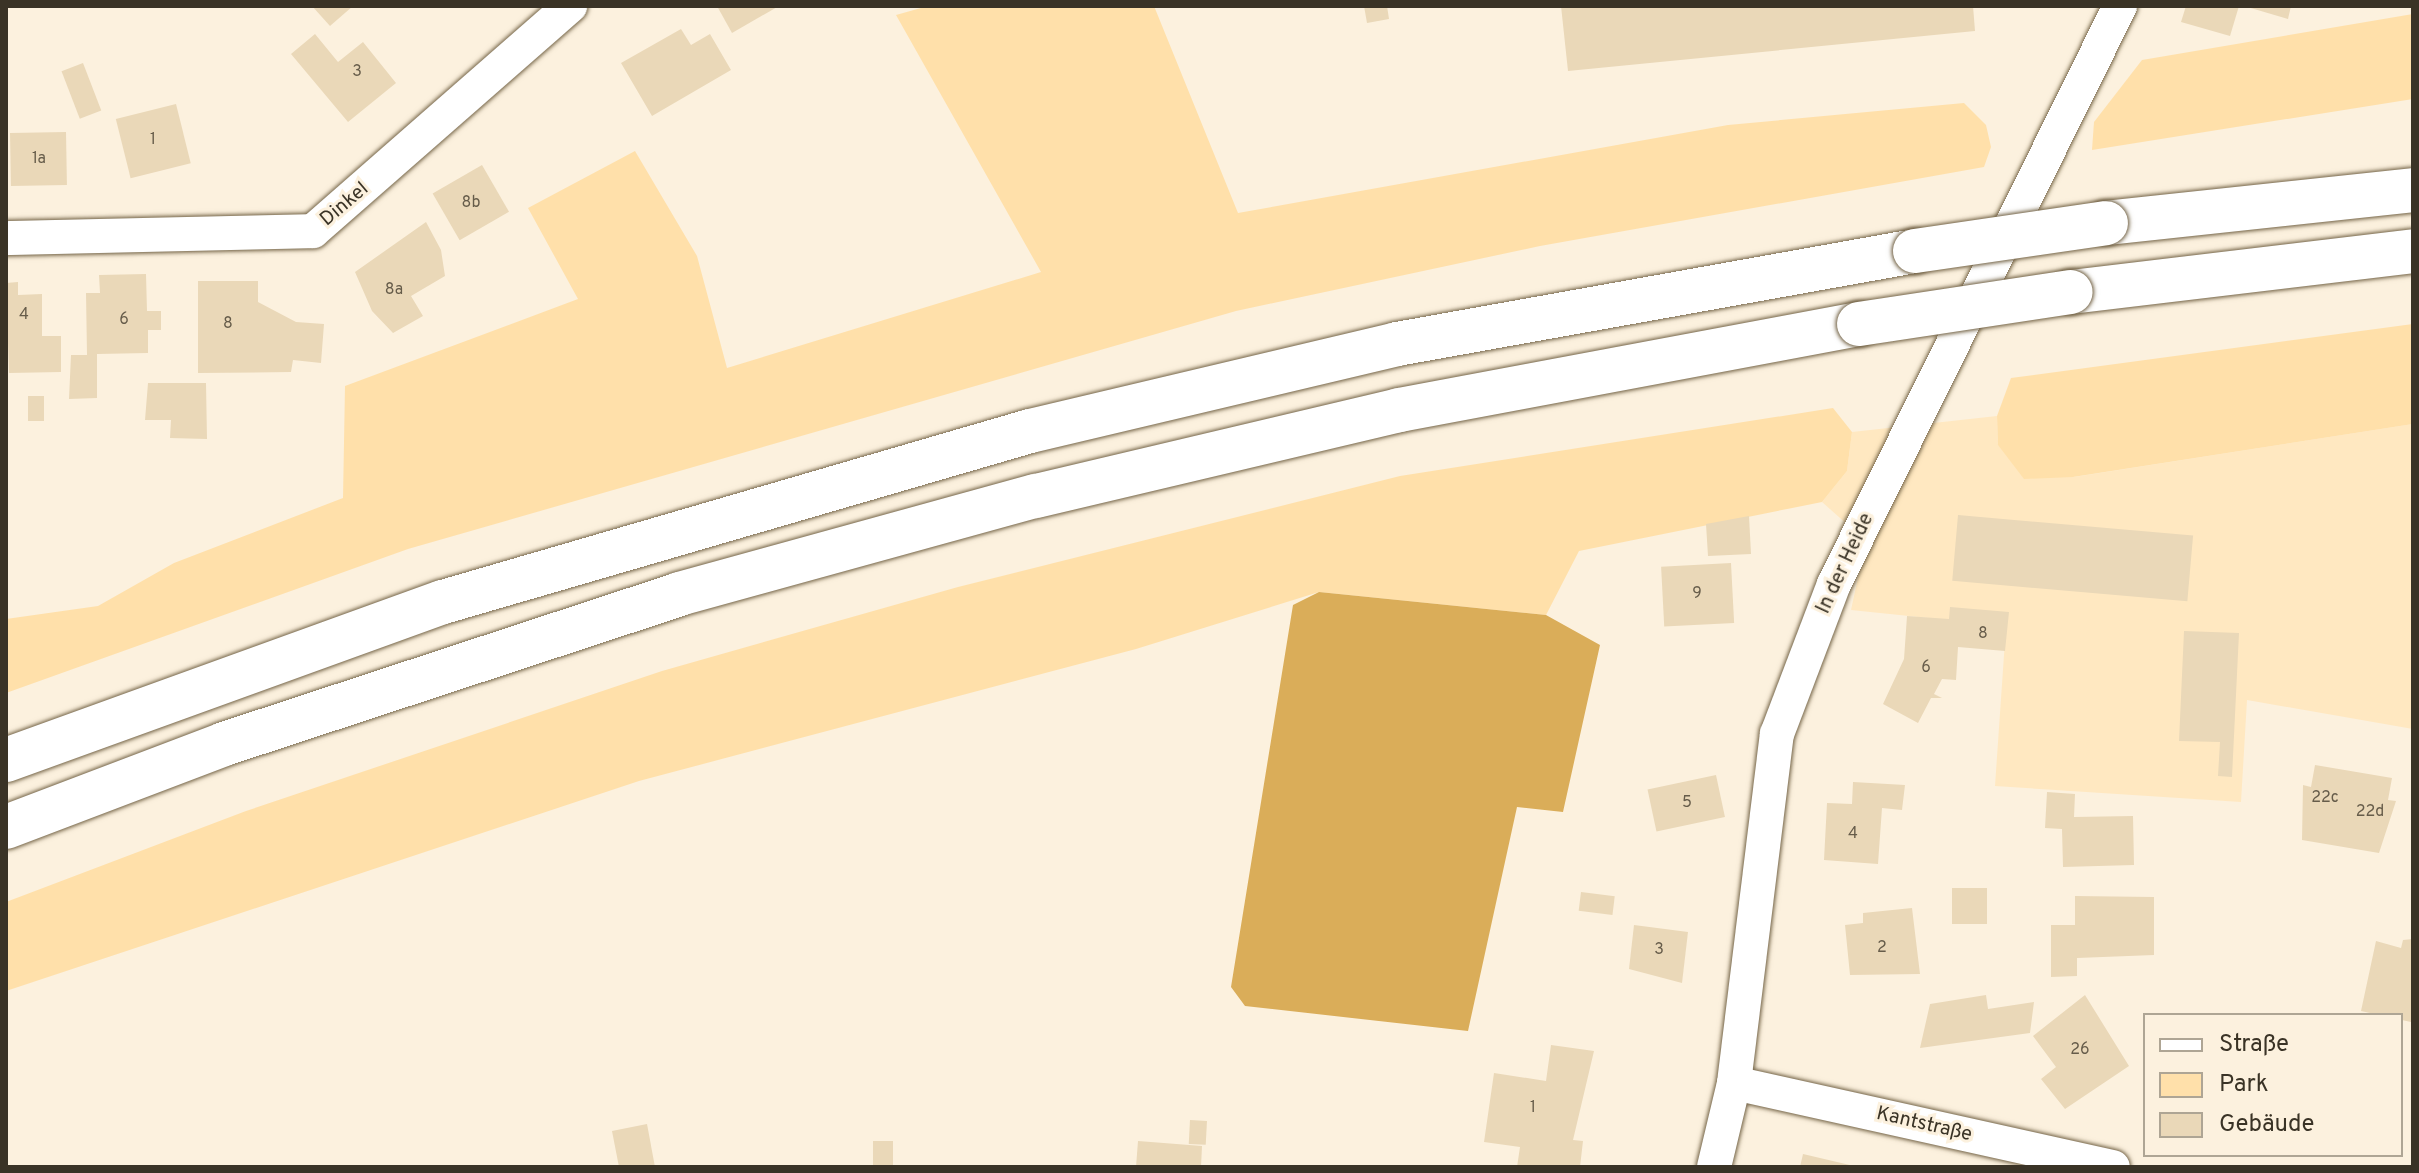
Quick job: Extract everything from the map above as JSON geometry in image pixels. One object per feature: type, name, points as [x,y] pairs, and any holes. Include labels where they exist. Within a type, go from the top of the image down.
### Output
[{"type":"highway","points":[[6,760],[443,602],[1030,431],[1397,344],[1915,251],[2106,223],[2413,190]]},
{"type":"highway","points":[[6,827],[224,744],[679,594],[1021,500],[1399,410],[1859,324],[2071,292],[2413,251]]},
{"type":"street","name":"Dinkel","points":[[6,238],[313,231],[570,6]]},
{"type":"street","name":"In der Heide","points":[[1714,1167],[1734,1083],[1777,734],[1834,584],[2120,6]]},
{"type":"street","name":"Kantstraße","points":[[1734,1083],[2113,1167]]},
{"type":"shaded area","points":[[1997,416],[1998,445],[2074,477],[2413,424],[2413,729],[2247,700],[2241,802],[1995,786],[2006,626],[1851,610],[1866,541],[1822,502],[1847,471],[1852,432]]},
{"type":"shaded area","points":[[1319,592],[1546,615],[1600,645],[1563,812],[1517,807],[1468,1031],[1245,1006],[1231,987],[1293,605]]},
{"type":"green space","points":[[928,6],[1154,6],[1238,213],[1728,125],[1964,103],[1986,125],[1991,147],[1984,167],[1540,246],[1236,311],[408,549],[6,693],[6,619],[98,606],[174,563],[343,498],[345,386],[578,299],[528,208],[635,151],[697,256],[727,368],[1041,272],[896,15]]},
{"type":"green space","points":[[2413,14],[2413,99],[2092,150],[2094,122],[2142,60]]},
{"type":"green space","points":[[2413,324],[2413,424],[2073,477],[2024,479],[1998,445],[1997,416],[2011,378]]},
{"type":"green space","points":[[1833,408],[1852,432],[1847,471],[1822,502],[1579,551],[1546,615],[1319,592],[1136,649],[639,781],[6,991],[6,902],[246,811],[662,671],[958,587],[1400,476]]},
{"type":"building","points":[[312,6],[353,6],[330,26]]},
{"type":"building","points":[[717,6],[779,6],[732,33]]},
{"type":"building","points":[[1364,6],[1387,6],[1389,19],[1367,23]]},
{"type":"building","points":[[1561,6],[1973,6],[1975,31],[1568,71]]},
{"type":"building","points":[[2186,6],[2239,6],[2230,36],[2181,22]]},
{"type":"building","points":[[2244,6],[2291,6],[2288,19]]},
{"type":"building","points":[[681,29],[691,45],[710,34],[731,70],[652,116],[621,63]]},
{"type":"building","points":[[315,34],[338,62],[363,42],[396,83],[348,122],[291,54]]},
{"type":"building","points":[[83,63],[101,111],[80,119],[62,71]]},
{"type":"building","points":[[176,104],[191,163],[131,178],[116,119]]},
{"type":"building","points":[[66,132],[67,185],[11,186],[10,133]]},
{"type":"building","points":[[482,165],[509,212],[460,240],[433,194]]},
{"type":"building","points":[[426,222],[441,250],[445,276],[411,296],[423,316],[393,333],[372,311],[355,272]]},
{"type":"building","points":[[146,274],[147,311],[161,311],[161,330],[148,330],[148,353],[97,354],[97,398],[69,399],[71,355],[87,355],[86,293],[100,293],[99,275]]},
{"type":"building","points":[[198,281],[258,281],[258,302],[296,322],[324,324],[321,363],[293,360],[291,372],[198,373]]},
{"type":"building","points":[[18,282],[18,295],[42,294],[42,336],[61,336],[61,372],[9,373],[6,283]]},
{"type":"building","points":[[148,383],[206,383],[207,439],[170,438],[171,420],[145,420]]},
{"type":"building","points":[[28,396],[44,396],[44,421],[28,421]]},
{"type":"building","points":[[1958,515],[2193,536],[2187,601],[1952,581]]},
{"type":"building","points":[[1749,516],[1751,554],[1708,556],[1706,524]]},
{"type":"building","points":[[1731,563],[1734,623],[1664,627],[1661,567]]},
{"type":"building","points":[[1950,607],[2009,612],[2005,651],[1958,647],[1956,680],[1942,679],[1934,694],[1942,698],[1931,698],[1918,723],[1883,704],[1904,659],[1907,616],[1949,619]]},
{"type":"building","points":[[2184,631],[2239,633],[2232,777],[2218,776],[2220,742],[2179,741]]},
{"type":"building","points":[[2315,765],[2392,778],[2388,800],[2396,801],[2379,853],[2302,840],[2303,785],[2311,787]]},
{"type":"building","points":[[1716,775],[1725,817],[1656,832],[1648,790]]},
{"type":"building","points":[[1853,782],[1905,785],[1902,810],[1882,808],[1878,864],[1824,860],[1827,803],[1852,804]]},
{"type":"building","points":[[2047,792],[2075,794],[2074,817],[2133,816],[2134,865],[2063,867],[2062,829],[2045,828]]},
{"type":"building","points":[[1952,888],[1987,888],[1987,924],[1952,924]]},
{"type":"building","points":[[1581,892],[1615,896],[1612,915],[1579,911]]},
{"type":"building","points":[[2075,896],[2154,897],[2154,955],[2077,958],[2077,976],[2051,977],[2051,925],[2075,925]]},
{"type":"building","points":[[1912,908],[1920,974],[1850,975],[1845,925],[1863,923],[1863,913]]},
{"type":"building","points":[[1634,925],[1688,932],[1682,983],[1629,969]]},
{"type":"building","points":[[2413,939],[2411,1022],[2403,1020],[2403,1013],[2361,1011],[2376,941],[2401,948],[2403,940]]},
{"type":"building","points":[[1986,995],[1988,1009],[2034,1002],[2030,1033],[1920,1048],[1930,1004]]},
{"type":"building","points":[[2085,995],[2129,1066],[2065,1109],[2041,1079],[2056,1067],[2033,1036]]},
{"type":"building","points":[[1551,1045],[1594,1051],[1573,1140],[1583,1141],[1580,1167],[1517,1167],[1520,1147],[1484,1142],[1494,1073],[1546,1081]]},
{"type":"building","points":[[1190,1120],[1207,1121],[1206,1145],[1189,1144]]},
{"type":"building","points":[[647,1124],[655,1167],[619,1167],[612,1131]]},
{"type":"building","points":[[873,1141],[893,1141],[893,1167],[873,1167]]},
{"type":"building","points":[[1138,1141],[1202,1146],[1201,1167],[1136,1167]]},
{"type":"building","points":[[1803,1154],[1854,1166],[1854,1167],[1800,1167]]}]
